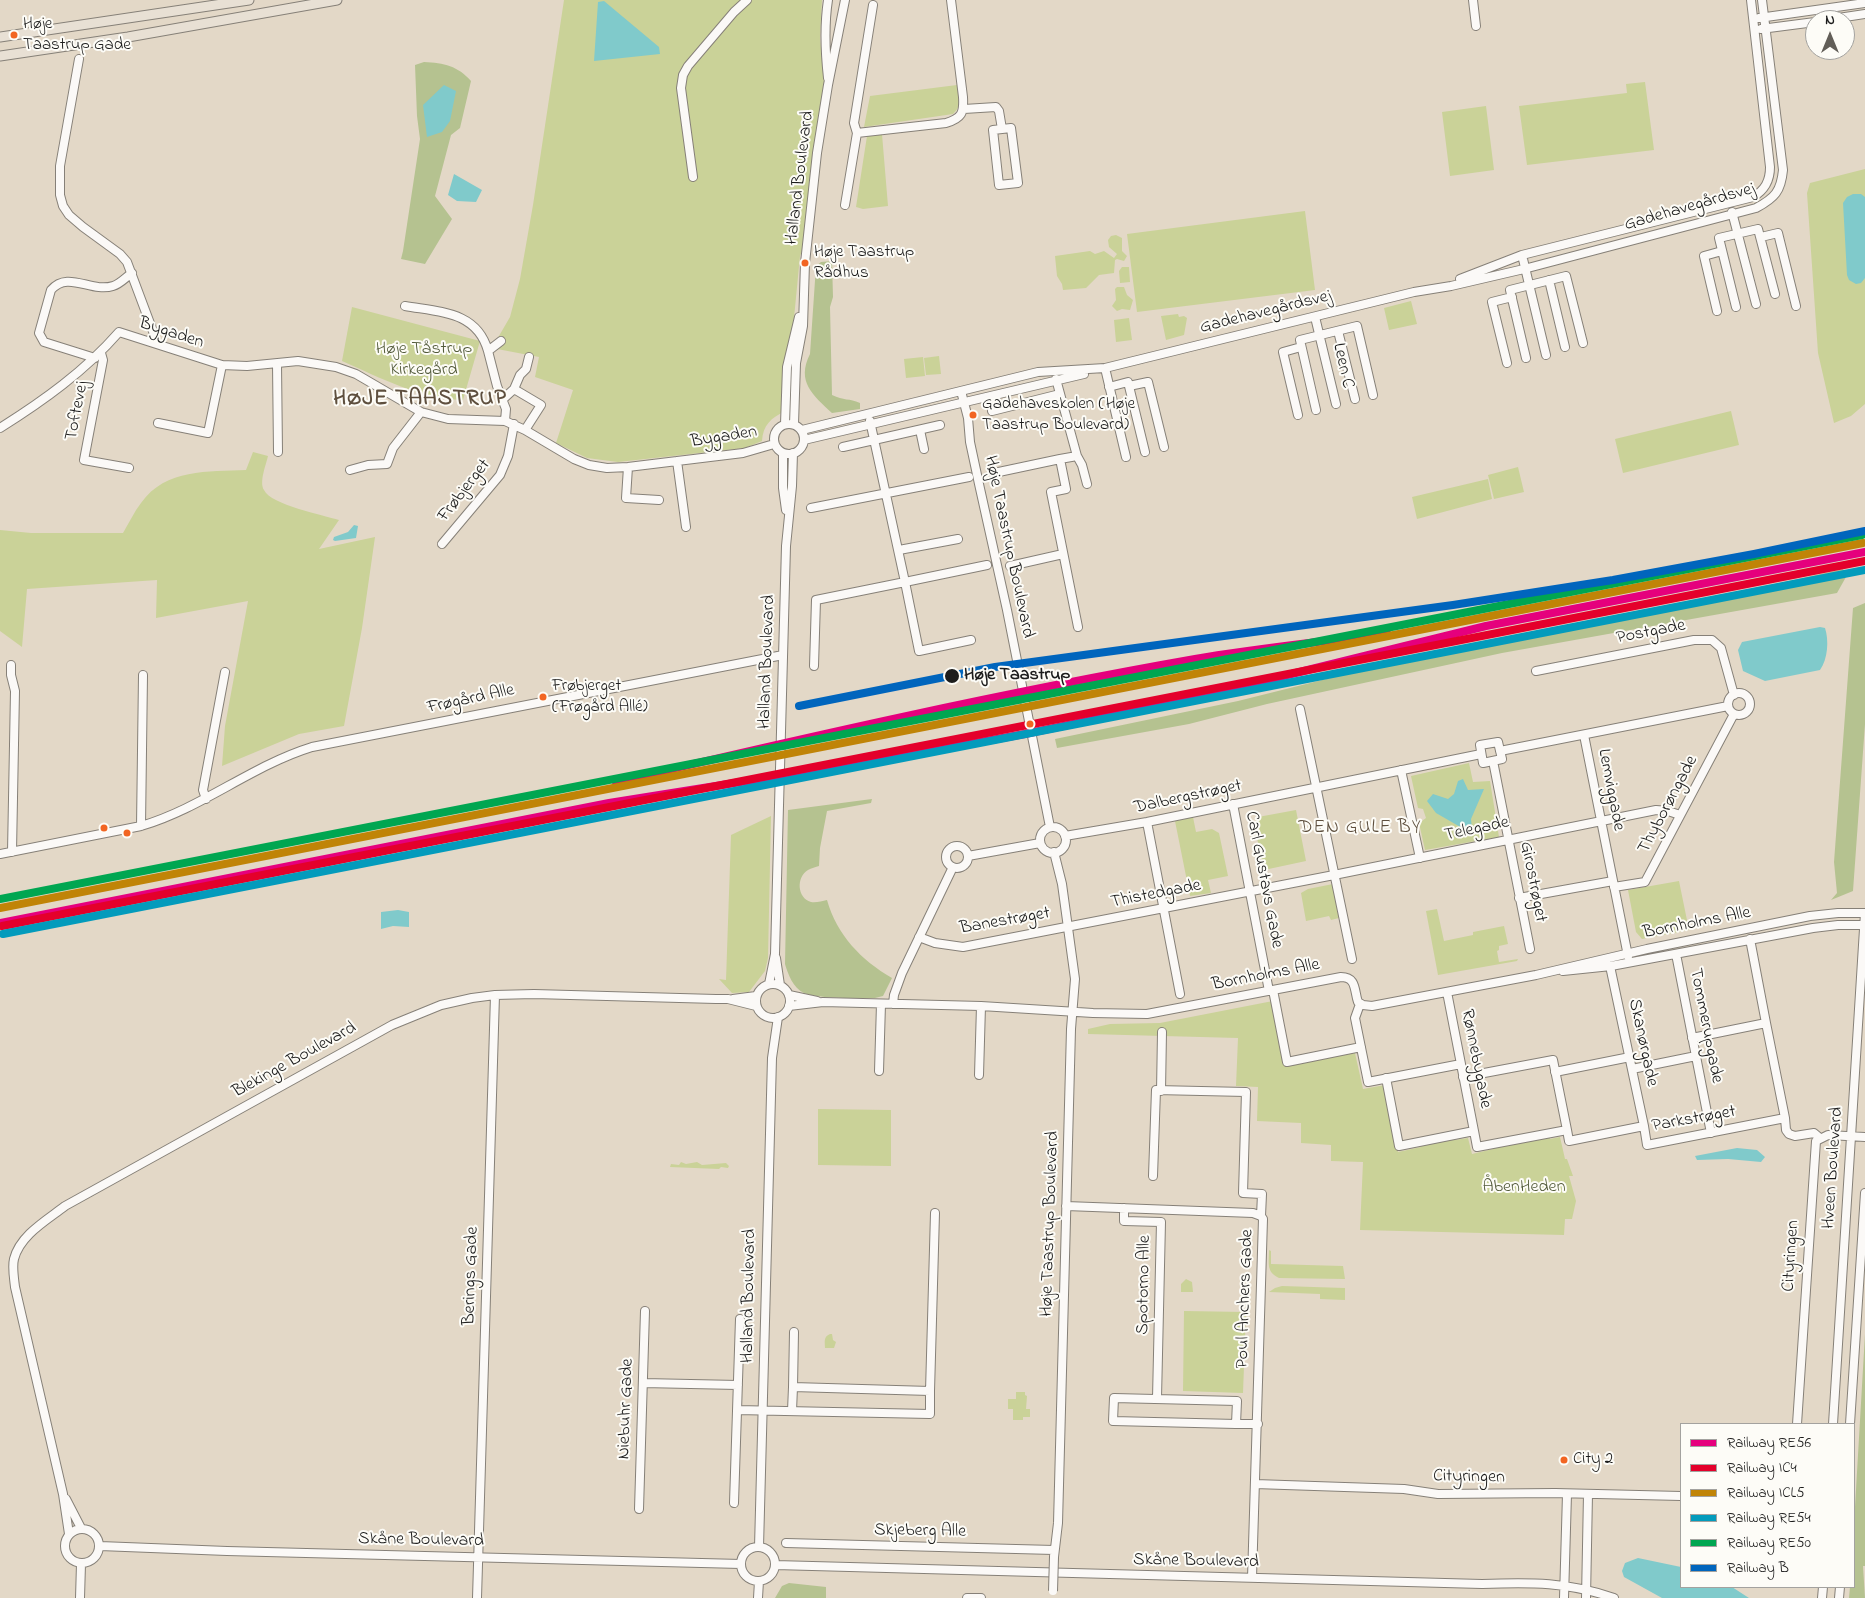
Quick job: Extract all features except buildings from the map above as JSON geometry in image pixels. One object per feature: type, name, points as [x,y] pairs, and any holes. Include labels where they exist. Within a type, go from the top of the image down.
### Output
[{"type":"main road","points":[[0,37],[249,0]]},
{"type":"main road","points":[[0,56],[128,37],[337,0]]},
{"type":"street","points":[[693,177],[681,88],[683,75],[688,66],[734,12],[747,0]]},
{"type":"street","name":"Halland Boulevard","points":[[828,0],[825,19],[828,85]]},
{"type":"street","name":"Halland Boulevard","points":[[794,424],[796,363],[803,326],[802,305],[817,153],[828,85],[846,0]]},
{"type":"street","points":[[856,133],[946,123],[960,116],[964,110],[951,0]]},
{"type":"street","points":[[1473,0],[1476,26]]},
{"type":"street","name":"Gadehavegårdsvej","points":[[804,440],[1093,372],[1435,288],[1522,255],[1753,197],[1765,188],[1770,175],[1751,0]]},
{"type":"street","name":"Gadehavegårdsvej","points":[[1435,288],[1451,286],[1733,215],[1756,208],[1769,201],[1782,183],[1783,170],[1762,0]]},
{"type":"street","points":[[1752,19],[1865,3]]},
{"type":"street","points":[[845,205],[856,133],[854,123],[873,5]]},
{"type":"street","points":[[1754,30],[1805,23]]},
{"type":"street","points":[[79,59],[60,166],[60,195],[63,206],[69,215],[120,254],[127,262],[154,334],[154,342]]},
{"type":"street","points":[[964,110],[996,107],[999,111],[1002,129]]},
{"type":"street","points":[[1011,128],[1018,183],[1000,185],[993,130],[1002,129],[1011,128]]},
{"type":"street","points":[[1730,203],[1756,304]]},
{"type":"street","points":[[1736,307],[1719,238],[1758,229],[1775,294]]},
{"type":"street","points":[[1761,237],[1778,233],[1796,306]]},
{"type":"street","points":[[1717,311],[1704,256],[1722,251]]},
{"type":"street","points":[[1522,255],[1546,355]]},
{"type":"street","points":[[98,355],[44,342],[39,333],[51,290],[56,285],[67,280],[101,288],[115,286],[132,273]]},
{"type":"street","points":[[1526,358],[1510,290],[1528,285],[1566,276],[1583,343]]},
{"type":"street","points":[[1549,280],[1565,347]]},
{"type":"street","points":[[1507,363],[1492,302],[1512,297]]},
{"type":"street","name":"Halland Boulevard","points":[[785,424],[787,368],[802,305]]},
{"type":"street","points":[[405,306],[457,314],[467,320],[485,338],[497,386],[506,409],[505,420]]},
{"type":"street","name":"Leen C","points":[[1315,317],[1336,404]]},
{"type":"street","points":[[1316,410],[1300,340],[1319,335],[1357,326],[1373,395]]},
{"type":"street","points":[[1338,331],[1355,399]]},
{"type":"street","name":"Bygaden","points":[[0,428],[50,395],[98,355],[119,332],[222,366],[247,366],[304,361],[336,368],[356,374],[421,412],[448,419],[505,420],[582,462],[607,468],[743,453],[774,444]]},
{"type":"street","points":[[488,350],[501,341]]},
{"type":"street","points":[[1298,415],[1283,352],[1301,348]]},
{"type":"street","name":"Toftevej","points":[[98,355],[103,360],[84,460],[129,468]]},
{"type":"street","points":[[502,400],[514,389],[520,375],[526,369],[529,357]]},
{"type":"street","points":[[278,364],[278,452]]},
{"type":"street","points":[[158,423],[208,433],[222,366]]},
{"type":"street","points":[[1105,368],[1126,457]]},
{"type":"street","name":"Gadehavegårdsvej","points":[[802,430],[1038,372],[1105,368]]},
{"type":"street","points":[[1056,380],[1077,456],[1082,464],[1087,484]]},
{"type":"street","points":[[1109,387],[1128,382],[1145,452]]},
{"type":"street","points":[[1129,386],[1148,382],[1164,447]]},
{"type":"street","points":[[514,389],[541,405],[525,430]]},
{"type":"street","name":"Høje Taastrup Boulevard","points":[[962,391],[968,418],[970,442],[1013,639],[1050,827]]},
{"type":"street","points":[[992,411],[1060,394]]},
{"type":"street","points":[[350,470],[368,465],[386,464],[393,448],[421,412]]},
{"type":"street","points":[[868,414],[887,493],[919,651],[971,640]]},
{"type":"street","name":"Frøbjerget","points":[[442,544],[500,475],[508,456],[514,424]]},
{"type":"street","points":[[785,424],[794,424],[802,430],[804,440],[801,448],[793,453],[783,453],[774,444],[773,437],[775,431],[785,424]]},
{"type":"street","points":[[843,447],[940,425]]},
{"type":"street","points":[[920,430],[924,449]]},
{"type":"street","name":"Halland Boulevard","points":[[783,453],[783,488],[788,522]]},
{"type":"street","name":"Halland Boulevard","points":[[780,985],[775,954],[786,546],[793,453]]},
{"type":"street","points":[[994,473],[1077,456]]},
{"type":"street","points":[[1060,460],[1066,489],[1051,492],[1078,627]]},
{"type":"street","name":"Bygaden","points":[[677,461],[686,527]]},
{"type":"street","points":[[628,467],[626,498],[659,500]]},
{"type":"street","points":[[811,508],[969,477]]},
{"type":"street","points":[[899,550],[958,539]]},
{"type":"street","points":[[1010,566],[1063,554]]},
{"type":"street","points":[[814,666],[816,600],[987,565]]},
{"type":"street","name":"Postgade","points":[[1536,671],[1694,640],[1712,640],[1721,648],[1734,695]]},
{"type":"street","name":"Frøgård Alle","points":[[0,854],[141,826],[172,815],[206,799],[287,755],[312,747],[783,655]]},
{"type":"street","points":[[11,665],[11,675],[15,691],[12,852]]},
{"type":"street","points":[[206,799],[203,790],[225,672]]},
{"type":"street","points":[[141,826],[143,675]]},
{"type":"street","points":[[1744,694],[1749,699],[1750,704],[1745,714],[1734,714],[1728,706],[1729,700],[1734,695],[1744,694]]},
{"type":"street","points":[[1500,751],[1728,706]]},
{"type":"street","points":[[1300,709],[1352,959]]},
{"type":"street","name":"Thyborøngade","points":[[1613,884],[1645,882],[1734,714]]},
{"type":"street","name":"Lemviggade","points":[[1584,735],[1630,962]]},
{"type":"street","points":[[1498,742],[1500,751],[1502,760],[1483,763],[1480,745],[1498,742]]},
{"type":"street","name":"Dalbergstrøget","points":[[1065,836],[1147,822],[1482,754]]},
{"type":"street","name":"Girostrøget","points":[[1493,761],[1530,949]]},
{"type":"street","points":[[1401,770],[1420,858]]},
{"type":"street","name":"Carl Gustavs Gade","points":[[1233,804],[1271,991]]},
{"type":"street","name":"Telegade","points":[[1250,892],[1656,810],[1680,815]]},
{"type":"street","points":[[1147,822],[1180,994]]},
{"type":"street","points":[[1050,827],[1058,828],[1065,836],[1062,848],[1054,852],[1046,850],[1040,843],[1043,831],[1050,827]]},
{"type":"street","points":[[968,856],[1040,843]]},
{"type":"street","points":[[954,846],[960,846],[968,856],[967,862],[962,867],[953,867],[946,860],[949,849],[954,846]]},
{"type":"street","name":"Høje Taastrup Boulevard","points":[[1052,1595],[1058,1523],[1066,1206],[1075,979],[1068,926],[1054,852]]},
{"type":"street","points":[[893,1004],[894,995],[902,973],[953,867]]},
{"type":"street","points":[[1519,898],[1613,884]]},
{"type":"street","name":"Thistedgade","points":[[1068,926],[1250,892]]},
{"type":"street","name":"Bornholms Alle","points":[[789,1006],[823,1002],[981,1006],[1073,1012],[1147,1014],[1345,978],[1353,982],[1357,1000],[1360,1004],[1372,1006],[1536,974],[1627,953],[1810,916],[1865,913]]},
{"type":"street","name":"Hveen Boulevard","points":[[1833,1423],[1865,913]]},
{"type":"street","name":"Bornholms Alle","points":[[1536,974],[1610,966],[1750,939],[1838,925],[1865,925]]},
{"type":"street","name":"Banestrøget","points":[[919,937],[935,943],[963,947],[1068,926]]},
{"type":"street","points":[[1750,939],[1786,1130],[1789,1134],[1795,1136],[1814,1133],[1820,1138],[1828,1135],[1865,1137]]},
{"type":"street","name":"Halland Boulevard","points":[[768,984],[775,954]]},
{"type":"street","name":"Tommerupgade","points":[[1676,954],[1711,1133]]},
{"type":"street","name":"Skanørgade","points":[[1610,966],[1644,1126]]},
{"type":"street","points":[[768,984],[780,985],[789,995],[789,1006],[784,1014],[769,1018],[759,1012],[756,1006],[756,996],[761,987],[768,984]]},
{"type":"street","points":[[1271,991],[1287,1062],[1361,1047]]},
{"type":"street","name":"Rønnebygade","points":[[1447,992],[1474,1131]]},
{"type":"street","name":"Blekinge Boulevard","points":[[63,1494],[15,1286],[14,1260],[20,1246],[31,1233],[65,1206],[392,1025],[441,1005],[494,995],[534,994],[728,999],[756,996]]},
{"type":"street","name":"Berings Gade","points":[[477,1598],[494,995]]},
{"type":"street","name":"Bornholms Alle","points":[[789,995],[823,1002]]},
{"type":"street","name":"Blekinge Boulevard","points":[[728,999],[756,1006]]},
{"type":"street","points":[[878,1071],[881,1004]]},
{"type":"street","points":[[1360,1004],[1355,1018],[1368,1082],[1461,1064]]},
{"type":"street","points":[[979,1075],[981,1006]]},
{"type":"street","name":"Halland Boulevard","points":[[759,1547],[773,1044],[778,1017]]},
{"type":"street","name":"Halland Boulevard","points":[[769,1018],[773,1044]]},
{"type":"street","points":[[1692,1038],[1766,1023]]},
{"type":"street","points":[[1161,1091],[1162,1032]]},
{"type":"street","points":[[1632,1069],[1696,1056]]},
{"type":"street","points":[[1555,1072],[1630,1057]]},
{"type":"street","points":[[1386,1078],[1399,1146],[1474,1131],[1477,1147],[1567,1130],[1553,1060],[1463,1077]]},
{"type":"street","points":[[1153,1176],[1156,1090],[1246,1092],[1243,1193],[1262,1194],[1261,1216]]},
{"type":"street","name":"Parkstrøget","points":[[1567,1130],[1569,1141],[1644,1126],[1648,1145],[1785,1118]]},
{"type":"street","name":"Cityringen","points":[[1796,1423],[1814,1156],[1816,1141],[1820,1138]]},
{"type":"street","name":"Hveen Boulevard","points":[[1850,1423],[1865,1194]]},
{"type":"street","name":"Poul Anchers Gade","points":[[1066,1206],[1253,1213],[1261,1216],[1263,1219],[1252,1578]]},
{"type":"street","name":"Spotorno Alle","points":[[1124,1208],[1124,1221],[1162,1222],[1157,1398]]},
{"type":"street","points":[[737,1410],[930,1414],[935,1212]]},
{"type":"street","name":"Niebuhr Gade","points":[[639,1509],[645,1311]]},
{"type":"street","points":[[734,1503],[740,1319]]},
{"type":"street","points":[[792,1411],[794,1332]]},
{"type":"street","points":[[643,1383],[738,1385]]},
{"type":"street","points":[[792,1387],[930,1391]]},
{"type":"street","points":[[1236,1424],[1237,1401],[1114,1398],[1113,1421],[1236,1424],[1258,1424]]},
{"type":"street","name":"Cityringen","points":[[1256,1484],[1404,1489],[1447,1494],[1680,1496]]},
{"type":"street","points":[[63,1494],[81,1528],[93,1532],[99,1541],[99,1551],[92,1561],[82,1564],[72,1560],[66,1552],[65,1543],[69,1534],[63,1494]]},
{"type":"street","points":[[1564,1598],[1566,1585],[1567,1494]]},
{"type":"street","points":[[1586,1598],[1588,1494]]},
{"type":"street","points":[[69,1534],[81,1528]]},
{"type":"street","name":"Skjeberg Alle","points":[[786,1543],[1054,1553]]},
{"type":"street","name":"Skåne Boulevard","points":[[100,1546],[741,1564]]},
{"type":"street","points":[[759,1547],[766,1549],[771,1554],[775,1566],[770,1576],[759,1581],[752,1580],[746,1576],[741,1564],[744,1554],[748,1550],[759,1547]]},
{"type":"street","points":[[80,1598],[82,1564]]},
{"type":"street","name":"Skåne Boulevard","points":[[775,1566],[1482,1584],[1547,1583],[1586,1589],[1614,1598]]},
{"type":"street","points":[[758,1598],[759,1581]]},
{"type":"street","points":[[967,1598],[981,1598]]},
{"type":"green space","points":[[564,0],[822,0],[820,38],[824,81],[804,246],[800,256],[785,411],[776,416],[766,426],[762,441],[745,448],[618,462],[587,458],[556,443],[573,390],[535,377],[539,357],[492,348],[510,317],[520,279]]},
{"type":"green space","points":[[424,62],[450,66],[461,72],[471,81],[460,128],[451,135],[435,196],[452,219],[425,264],[401,259],[420,139],[415,65]]},
{"type":"green space","points":[[1645,82],[1654,150],[1527,165],[1519,106],[1627,93],[1626,84]]},
{"type":"green space","points":[[957,85],[959,104],[953,114],[864,127],[870,96]]},
{"type":"green space","points":[[1486,106],[1494,170],[1450,176],[1442,112]]},
{"type":"green space","points":[[882,134],[888,206],[863,209],[856,207],[867,136]]},
{"type":"green space","points":[[1865,169],[1865,404],[1851,416],[1834,423],[1818,353],[1807,193],[1810,183]]},
{"type":"green space","points":[[1305,211],[1315,290],[1137,312],[1127,234]]},
{"type":"green space","points":[[1116,235],[1122,238],[1122,251],[1127,256],[1124,261],[1115,260],[1114,273],[1099,275],[1086,288],[1063,290],[1057,276],[1055,256],[1090,251],[1095,254],[1104,251],[1114,258],[1117,254],[1109,247],[1108,240],[1111,236]]},
{"type":"green space","points":[[832,261],[833,297],[830,307],[832,395],[860,403],[860,409],[832,413],[813,394],[806,380],[805,372],[810,354],[816,266],[821,262]]},
{"type":"green space","points":[[1122,267],[1129,267],[1130,282],[1120,283],[1119,271]]},
{"type":"green space","points":[[1117,287],[1124,287],[1127,295],[1133,300],[1130,310],[1122,309],[1117,311],[1112,306],[1116,300],[1115,289]]},
{"type":"green space","points":[[1411,301],[1417,324],[1389,330],[1384,308]]},
{"type":"green space","name":"Høje Tåstrup Kirkegård","points":[[352,307],[480,341],[463,400],[447,399],[416,392],[342,361]]},
{"type":"green space","points":[[1178,314],[1179,317],[1184,316],[1187,318],[1184,335],[1166,340],[1161,316]]},
{"type":"green space","points":[[1129,318],[1132,340],[1116,342],[1114,320]]},
{"type":"green space","points":[[939,356],[941,374],[926,375],[924,358]]},
{"type":"green space","points":[[923,357],[925,376],[906,378],[904,359]]},
{"type":"green space","points":[[1731,411],[1739,445],[1623,473],[1615,439]]},
{"type":"green space","points":[[253,452],[268,456],[262,483],[264,490],[269,495],[287,505],[339,520],[319,549],[375,537],[362,628],[344,726],[299,734],[222,766],[225,726],[248,601],[156,618],[157,580],[27,589],[22,647],[0,631],[0,530],[31,533],[123,533],[141,503],[163,483],[189,474],[246,470]]},
{"type":"green space","points":[[1518,467],[1524,492],[1494,499],[1488,475]]},
{"type":"green space","points":[[1488,479],[1492,499],[1417,519],[1412,497]]},
{"type":"green space","points":[[1843,569],[1846,577],[1837,593],[1502,653],[1267,704],[1189,724],[1057,748],[1055,739],[1238,701],[1482,642],[1735,593]]},
{"type":"green space","points":[[1865,603],[1865,724],[1853,891],[1831,900],[1837,893],[1834,862],[1853,608]]},
{"type":"green space","points":[[1469,763],[1473,782],[1490,781],[1499,837],[1425,850],[1419,823],[1426,818],[1423,809],[1418,808],[1411,776]]},
{"type":"green space","points":[[872,799],[871,803],[827,811],[820,848],[819,866],[809,869],[804,873],[801,877],[800,887],[806,900],[817,902],[827,900],[837,924],[860,955],[892,978],[883,996],[875,998],[829,997],[804,993],[794,984],[785,964],[788,810]]},
{"type":"green space","points":[[1296,810],[1306,861],[1264,870],[1254,824],[1258,817]]},
{"type":"green space","points":[[771,816],[768,958],[765,971],[749,992],[732,993],[719,979],[726,980],[731,835]]},
{"type":"green space","points":[[1193,817],[1196,832],[1212,829],[1219,833],[1228,876],[1208,880],[1211,893],[1190,896],[1175,821]]},
{"type":"green space","points":[[1679,881],[1689,930],[1642,939],[1636,932],[1628,890]]},
{"type":"green space","points":[[1333,884],[1339,918],[1331,920],[1329,916],[1306,921],[1301,893],[1308,889]]},
{"type":"green space","points":[[1437,909],[1444,941],[1473,935],[1473,932],[1504,926],[1508,944],[1499,946],[1497,951],[1499,962],[1518,959],[1517,961],[1438,975],[1426,911]]},
{"type":"green space","name":"ÅbenHeden","points":[[1278,1000],[1291,1063],[1355,1053],[1363,1089],[1385,1085],[1398,1152],[1421,1147],[1421,1144],[1454,1137],[1455,1140],[1468,1138],[1472,1154],[1493,1149],[1492,1147],[1550,1136],[1550,1139],[1560,1137],[1565,1159],[1567,1159],[1573,1176],[1569,1176],[1576,1201],[1572,1219],[1565,1219],[1564,1235],[1360,1230],[1363,1162],[1331,1161],[1331,1145],[1301,1143],[1301,1123],[1257,1121],[1258,1087],[1236,1086],[1238,1038],[1088,1034],[1088,1029],[1110,1024],[1160,1023]]},
{"type":"green space","points":[[818,1109],[891,1110],[891,1166],[818,1165]]},
{"type":"green space","points":[[681,1162],[686,1164],[697,1162],[702,1165],[726,1163],[729,1166],[728,1168],[721,1167],[719,1169],[670,1167],[671,1164],[679,1165]]},
{"type":"green space","points":[[1269,1250],[1271,1251],[1271,1264],[1343,1266],[1345,1279],[1279,1278],[1270,1270]]},
{"type":"green space","points":[[1186,1279],[1192,1282],[1193,1292],[1181,1292],[1181,1284]]},
{"type":"green space","points":[[1282,1286],[1345,1288],[1345,1300],[1320,1299],[1320,1294],[1269,1292]]},
{"type":"green space","points":[[1184,1311],[1246,1312],[1243,1393],[1183,1391]]},
{"type":"green space","points":[[832,1334],[833,1340],[836,1342],[834,1348],[825,1348],[825,1338]]},
{"type":"green space","points":[[1865,1334],[1865,1566],[1863,1566],[1865,1598],[1849,1598],[1850,1588],[1855,1588],[1855,1507]]},
{"type":"green space","points":[[1016,1392],[1025,1392],[1027,1396],[1026,1409],[1030,1409],[1030,1417],[1023,1417],[1023,1420],[1013,1420],[1013,1409],[1008,1409],[1008,1399],[1016,1399]]},
{"type":"green space","points":[[789,1583],[826,1587],[826,1598],[775,1598],[782,1586]]},
{"type":"water","points":[[604,1],[659,47],[660,54],[594,61],[598,2]]},
{"type":"water","points":[[444,85],[456,91],[450,121],[442,132],[427,137],[423,105]]},
{"type":"water","points":[[454,174],[482,190],[476,202],[457,201],[448,195]]},
{"type":"water","points":[[1853,194],[1861,194],[1865,197],[1865,278],[1861,283],[1856,284],[1849,280],[1847,275],[1843,203],[1847,197]]},
{"type":"water","points":[[354,525],[358,526],[356,538],[333,540],[334,537],[348,532]]},
{"type":"water","points":[[1820,627],[1825,628],[1827,644],[1825,660],[1820,670],[1765,681],[1743,671],[1738,650],[1742,642]]},
{"type":"water","points":[[1463,779],[1468,790],[1484,789],[1471,819],[1472,830],[1469,832],[1436,813],[1427,801],[1433,794],[1448,799],[1454,794],[1458,781]]},
{"type":"water","points":[[398,910],[409,912],[409,927],[393,926],[381,929],[381,912]]},
{"type":"water","points":[[1737,1148],[1757,1150],[1765,1157],[1761,1162],[1728,1159],[1697,1160],[1695,1156]]},
{"type":"water","points":[[1638,1558],[1680,1567],[1680,1588],[1734,1588],[1749,1598],[1662,1598],[1624,1577],[1622,1571],[1625,1563]]},
{"type":"railway","points":[[0,929],[348,860]]},
{"type":"rail line","name":"B","points":[[799,706],[995,667],[1453,605],[1613,580],[1865,531]]},
{"type":"rail line","name":"RE50","points":[[0,899],[1862,535]]},
{"type":"rail line","name":"ICL5","points":[[0,908],[1863,543]]},
{"type":"rail line","name":"RE56","points":[[0,923],[609,803],[885,759],[1025,734],[1178,702],[1486,626],[1865,552]]},
{"type":"rail line","name":"IC4","points":[[2,926],[1865,561]]},
{"type":"rail line","name":"RE54","points":[[3,934],[1865,570]]},
{"type":"rail line","name":"RE56","points":[[616,782],[905,716],[1122,672],[1219,655],[1387,633]]},
{"type":"place","name":"Høje Taastrup Gade","points":[[14,35]]},
{"type":"place","name":"Høje Taastrup Rådhus","points":[[805,263]]},
{"type":"place","name":"Gadehaveskolen (Høje Taastrup Boulevard)","points":[[973,415]]},
{"type":"place","name":"Høje Taastrup","points":[[952,676]]},
{"type":"place","name":"Frøbjerget (Frøgård Allé)","points":[[543,697]]},
{"type":"place","name":"City 2","points":[[1564,1460]]},
{"type":"district","name":"HØJE TAASTRUP","points":[[420,400]]},
{"type":"district","name":"DEN GULE BY","points":[[1360,829]]}]
